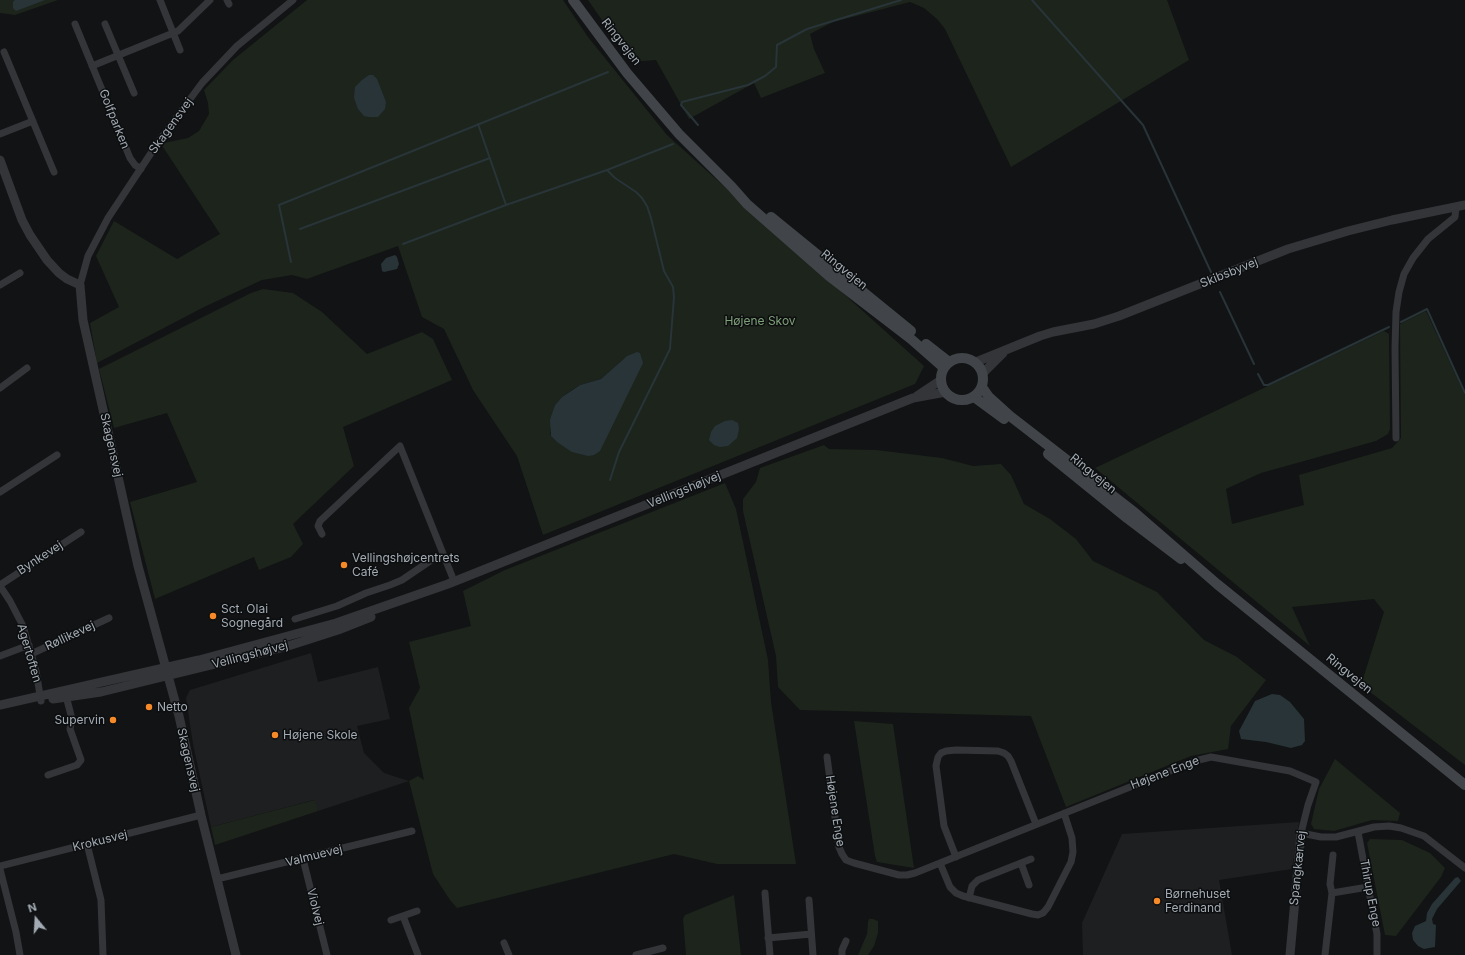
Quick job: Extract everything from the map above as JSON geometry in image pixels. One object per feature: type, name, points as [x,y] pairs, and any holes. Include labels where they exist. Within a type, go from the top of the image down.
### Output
[{"type":"main road","name":"Ringvejen","points":[[573,0],[627,73],[679,134],[747,204],[829,276],[946,365]]},
{"type":"main road","points":[[962,357],[976,362],[983,373],[984,378],[982,387],[974,396],[966,400],[957,399],[946,392],[941,380],[946,365],[953,360],[962,357]]},
{"type":"main road","name":"Ringvejen","points":[[982,387],[989,397],[1010,416],[1134,512],[1217,584],[1465,786]]},
{"type":"main road","name":"Ringvejen","points":[[974,396],[984,402],[1127,518],[1174,554],[1217,584]]},
{"type":"street","points":[[160,0],[180,50]]},
{"type":"street","points":[[92,66],[178,31],[210,0]]},
{"type":"street","name":"Skagensvej","points":[[236,955],[201,815],[179,716],[138,566],[83,320],[80,285],[88,256],[108,218],[202,83],[237,46],[293,0]]},
{"type":"street","name":"Golfparken","points":[[75,24],[132,162],[141,169]]},
{"type":"street","points":[[105,24],[134,93]]},
{"type":"street","points":[[4,52],[54,172]]},
{"type":"street","points":[[0,134],[33,121]]},
{"type":"street","points":[[0,160],[22,220],[30,235],[47,260],[59,273],[67,279],[80,285]]},
{"type":"street","name":"Skibsbyvej","points":[[976,362],[1053,332],[1094,324],[1119,316],[1288,249],[1348,231],[1392,220],[1460,206]]},
{"type":"street","name":"Skibsbyvej","points":[[1396,438],[1395,348],[1398,292],[1404,274],[1413,258],[1428,239],[1455,217],[1460,206]]},
{"type":"street","points":[[0,284],[20,273]]},
{"type":"street","name":"Skibsbyvej","points":[[983,373],[1006,351]]},
{"type":"street","points":[[0,388],[27,368]]},
{"type":"street","name":"Vellingshøjvej","points":[[0,706],[8,708],[66,694],[101,692],[166,672],[285,646],[338,630],[416,599],[428,591],[913,398],[941,380]]},
{"type":"street","name":"Vellingshøjvej","points":[[913,398],[946,392]]},
{"type":"street","points":[[322,534],[318,526],[320,521],[400,446],[454,581]]},
{"type":"street","points":[[0,492],[57,455]]},
{"type":"street","name":"Bynkevej","points":[[0,585],[81,532]]},
{"type":"street","points":[[295,619],[337,606],[366,593],[396,583],[430,561],[444,556]]},
{"type":"street","name":"Agertoften","points":[[0,585],[23,626],[29,645],[41,699]]},
{"type":"street","name":"Røllikevej","points":[[31,654],[109,618]]},
{"type":"street","points":[[0,656],[29,645]]},
{"type":"street","points":[[48,775],[77,765],[81,760],[70,729],[72,719],[66,694]]},
{"type":"street","points":[[956,857],[944,826],[936,766],[938,757],[941,753],[956,750],[998,751],[1004,753],[1008,756],[1036,824]]},
{"type":"street","name":"Højene Enge","points":[[827,757],[842,854],[846,860],[899,875],[915,873],[1204,758],[1220,758],[1290,771],[1316,782]]},
{"type":"street","name":"Spangkærvej","points":[[1290,955],[1301,833],[1316,782]]},
{"type":"street","points":[[940,863],[950,887],[956,893],[969,898],[1032,914],[1038,915],[1043,913],[1048,908],[1071,862],[1073,852],[1072,838],[1064,813]]},
{"type":"street","name":"Krokusvej","points":[[0,867],[201,815]]},
{"type":"street","points":[[1301,833],[1321,837],[1336,837],[1374,827],[1389,826],[1413,831],[1424,836],[1465,868]]},
{"type":"street","name":"Valmuevej","points":[[217,879],[412,831]]},
{"type":"street","name":"Thirup Enge","points":[[1358,832],[1378,934],[1377,955]]},
{"type":"street","points":[[87,844],[101,900],[103,955]]},
{"type":"street","points":[[1325,955],[1332,893],[1330,884],[1333,855]]},
{"type":"street","name":"Violvej","points":[[303,859],[327,955]]},
{"type":"street","points":[[969,898],[972,886],[978,880],[1031,859]]},
{"type":"street","points":[[1021,863],[1029,885]]},
{"type":"street","points":[[0,867],[20,955]]},
{"type":"street","points":[[1332,893],[1368,887]]},
{"type":"street","points":[[765,893],[770,955]]},
{"type":"street","points":[[808,900],[813,955]]},
{"type":"street","points":[[391,920],[417,911]]},
{"type":"street","points":[[403,916],[418,955]]},
{"type":"street","points":[[768,938],[811,934]]},
{"type":"street","points":[[842,955],[842,950],[846,941]]},
{"type":"street","points":[[504,943],[509,955]]},
{"type":"street","points":[[636,955],[663,948]]},
{"type":"shaded area","points":[[15,0],[45,0],[16,11],[13,8],[13,2]]},
{"type":"shaded area","points":[[369,75],[373,75],[377,79],[386,102],[385,109],[378,117],[364,116],[358,109],[354,98],[355,87]]},
{"type":"shaded area","points":[[395,255],[399,264],[397,269],[384,272],[382,271],[381,264],[386,258]]},
{"type":"shaded area","points":[[637,352],[640,353],[643,363],[600,451],[594,455],[588,456],[572,452],[557,442],[551,436],[550,420],[555,405],[562,397],[580,385],[601,379],[627,356]]},
{"type":"shaded area","points":[[732,420],[738,423],[739,429],[737,438],[728,446],[720,447],[714,445],[709,440],[711,432],[715,426],[725,421]]},
{"type":"shaded area","name":"Højene Skole","points":[[311,653],[318,682],[378,667],[390,719],[357,726],[364,753],[384,773],[409,781],[318,811],[314,800],[211,827],[193,744],[186,698],[190,690]]},
{"type":"shaded area","points":[[1272,694],[1280,695],[1290,702],[1304,719],[1305,741],[1302,745],[1291,748],[1266,742],[1241,739],[1239,731],[1255,701]]},
{"type":"shaded area","name":"Børnehuset Ferdinand","points":[[1299,822],[1292,869],[1219,880],[1232,955],[1083,955],[1082,923],[1122,834]]},
{"type":"shaded area","points":[[1458,877],[1461,881],[1437,909],[1432,919],[1433,924],[1436,925],[1435,947],[1424,949],[1418,946],[1413,940],[1412,933],[1415,926],[1426,921],[1427,913],[1432,904],[1455,878]]},
{"type":"green space","points":[[0,0],[58,0],[15,15],[0,13]]},
{"type":"green space","name":"Højene Skov","points":[[307,0],[563,0],[588,37],[667,135],[924,366],[915,384],[543,535],[517,456],[473,390],[444,329],[422,317],[398,246],[307,279],[292,275],[262,280],[204,307],[97,363],[90,323],[119,307],[96,256],[114,221],[177,259],[220,234],[163,147],[164,143],[188,138],[199,131],[209,114],[208,103],[204,90],[233,60]],"holes":[[[627,356],[557,442],[550,433],[555,405],[562,397],[580,385],[601,379]]]},
{"type":"green space","points":[[588,0],[1167,0],[1189,60],[1011,167],[945,29],[937,19],[924,8],[910,2],[833,22],[810,34],[814,49],[825,73],[761,98],[754,83],[689,119],[656,60],[631,62]]},
{"type":"green space","points":[[263,289],[293,293],[322,312],[367,354],[422,332],[433,339],[452,380],[343,427],[354,466],[293,524],[303,544],[291,557],[259,570],[254,557],[155,599],[130,502],[197,482],[167,413],[114,428],[99,369],[251,293]]},
{"type":"green space","points":[[1426,311],[1465,395],[1465,765],[1361,685],[1384,612],[1374,599],[1292,607],[1310,646],[1095,468],[1384,331],[1389,334],[1390,429],[1388,434],[1376,441],[1261,473],[1226,489],[1232,524],[1304,505],[1299,475],[1392,448],[1401,438],[1400,324]]},
{"type":"green space","points":[[824,445],[829,449],[876,450],[942,458],[973,466],[1001,464],[1011,475],[1024,504],[1050,519],[1076,539],[1093,561],[1157,592],[1204,640],[1237,657],[1266,680],[1231,726],[1228,749],[1191,756],[1066,807],[1031,716],[800,710],[778,687],[776,656],[743,511],[743,499],[756,482],[760,468]]},
{"type":"green space","points":[[725,483],[736,509],[768,660],[771,702],[796,864],[717,864],[674,854],[457,908],[433,874],[409,781],[418,776],[424,780],[409,708],[420,688],[409,642],[471,626],[463,591],[505,570]]},
{"type":"green space","points":[[854,721],[893,724],[914,868],[877,862]]},
{"type":"green space","points":[[1335,759],[1400,813],[1398,821],[1372,820],[1334,831],[1314,829],[1311,824],[1319,789]]},
{"type":"green space","points":[[315,800],[318,811],[215,845],[211,827]]},
{"type":"green space","points":[[1370,839],[1402,840],[1430,853],[1445,868],[1441,877],[1396,936],[1385,935],[1367,843]]},
{"type":"green space","points":[[734,895],[741,955],[686,955],[683,919],[685,915]]},
{"type":"green space","points":[[869,919],[878,921],[878,933],[874,946],[868,955],[858,955],[867,934]]},
{"type":"waterway","points":[[698,125],[681,105],[682,102],[748,85],[765,76],[776,67],[777,45],[807,29],[901,0]]},
{"type":"waterway","points":[[1032,0],[1143,125],[1211,272]]},
{"type":"waterway","points":[[291,262],[279,205],[608,72]]},
{"type":"waterway","points":[[478,124],[506,205],[607,170],[673,144]]},
{"type":"waterway","points":[[300,229],[490,158]]},
{"type":"waterway","points":[[607,170],[615,178],[636,192],[647,206],[664,271],[673,287],[674,297],[670,349],[619,452],[610,480]]},
{"type":"waterway","points":[[403,244],[506,205]]},
{"type":"waterway","points":[[1220,292],[1254,364]]},
{"type":"waterway","points":[[1401,322],[1427,309],[1465,393]]},
{"type":"waterway","points":[[1258,374],[1264,385],[1268,385],[1389,327]]},
{"type":"place","name":"Vellingshøjcentrets Café","points":[[344,565]]},
{"type":"place","name":"Sct. Olai Sognegård","points":[[213,616]]},
{"type":"place","name":"Netto","points":[[149,707]]},
{"type":"place","name":"Supervin","points":[[113,720]]},
{"type":"place","name":"Højene Skole","points":[[275,735]]},
{"type":"place","name":"Børnehuset Ferdinand","points":[[1157,901]]}]
